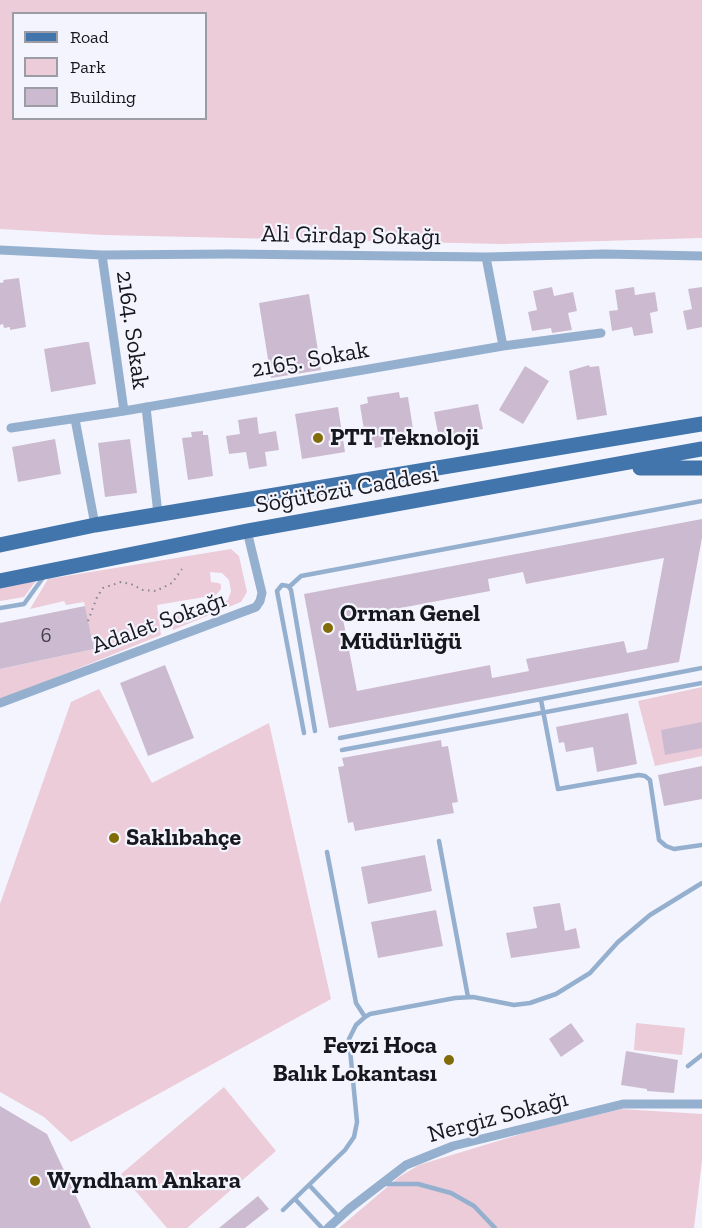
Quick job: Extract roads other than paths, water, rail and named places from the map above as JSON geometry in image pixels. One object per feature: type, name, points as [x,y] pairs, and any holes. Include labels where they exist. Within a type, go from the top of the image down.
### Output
[{"type":"main road","name":"Söğütözü Caddesi","points":[[0,545],[158,514],[702,424]]},
{"type":"main road","name":"Söğütözü Caddesi","points":[[0,580],[248,531],[702,449]]},
{"type":"main road","points":[[604,468],[702,468]]},
{"type":"street","name":"Ali Girdap Sokağı","points":[[0,250],[102,255],[486,257],[605,254],[702,256]]},
{"type":"street","name":"2164. Sokak","points":[[102,255],[124,411]]},
{"type":"street","points":[[486,257],[503,346]]},
{"type":"street","name":"2165. Sokak","points":[[11,428],[146,408],[503,346],[602,333]]},
{"type":"street","name":"2164. Sokak","points":[[146,408],[158,514]]},
{"type":"street","points":[[75,419],[95,525]]},
{"type":"street","name":"Adalet Sokağı","points":[[0,703],[256,607],[262,593],[248,531]]},
{"type":"street","name":"Nergiz Sokağı","points":[[328,1228],[406,1165],[453,1146],[623,1104],[702,1104]]},
{"type":"lane","points":[[289,587],[301,576],[702,501]]},
{"type":"lane","points":[[0,608],[24,604],[47,572]]},
{"type":"lane","points":[[289,587],[282,585],[277,591],[304,733]]},
{"type":"lane","points":[[289,587],[315,730]]},
{"type":"lane","points":[[340,738],[702,668]]},
{"type":"lane","points":[[342,750],[702,683]]},
{"type":"lane","points":[[541,700],[558,789],[639,775],[645,776],[650,780],[659,840],[674,849],[702,845]]},
{"type":"lane","points":[[438,840],[468,997]]},
{"type":"lane","points":[[327,852],[356,1003],[365,1017]]},
{"type":"lane","points":[[283,1210],[310,1186],[345,1150],[354,1137],[357,1122],[350,1039],[356,1025],[365,1017],[370,1014],[468,997],[505,1004],[522,1004],[562,991],[590,973],[618,942],[643,921],[702,883]]},
{"type":"lane","points":[[688,1066],[702,1055]]},
{"type":"lane","points":[[381,1184],[418,1184],[451,1193],[474,1206],[495,1228]]},
{"type":"lane","points":[[310,1186],[340,1217]]},
{"type":"lane","points":[[295,1199],[322,1228]]},
{"type":"place","name":"PTT Teknoloji","points":[[318,438]]},
{"type":"place","name":"Orman Genel Müdürlüğü","points":[[328,628]]},
{"type":"place","name":"Saklıbahçe","points":[[114,838]]},
{"type":"place","name":"Fevzi Hoca Balık Lokantası","points":[[449,1060]]},
{"type":"place","name":"Wyndham Ankara","points":[[35,1181]]}]
